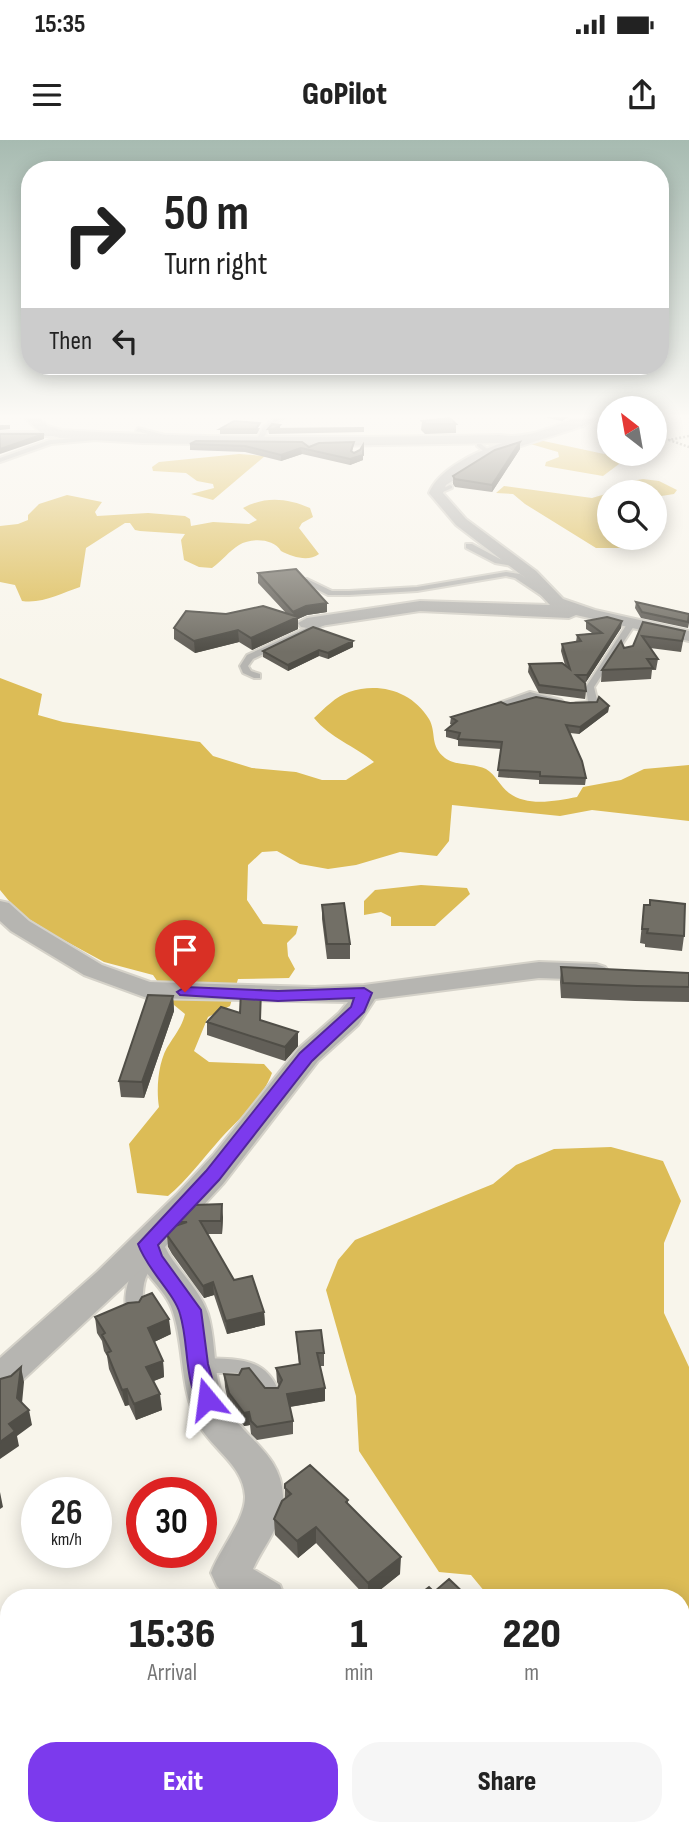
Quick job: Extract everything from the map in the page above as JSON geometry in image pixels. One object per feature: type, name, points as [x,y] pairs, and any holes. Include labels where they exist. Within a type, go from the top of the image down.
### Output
[{"type":"street","points":[[445,494],[461,522],[530,574],[556,603],[591,614],[689,636]]},
{"type":"street","points":[[307,623],[420,606],[591,614]]},
{"type":"street","points":[[0,908],[20,926],[93,970],[147,989],[278,996],[364,993],[463,977],[539,970],[620,973]]},
{"type":"street","points":[[0,1379],[150,1251],[306,1057],[358,1009],[364,993]]},
{"type":"street","points":[[150,1251],[190,1310],[206,1365],[213,1415],[223,1430],[250,1456],[257,1471],[264,1496],[262,1512],[235,1559],[231,1573],[239,1583],[249,1589]]},
{"type":"lane","points":[[469,546],[498,561],[518,565]]},
{"type":"lane","points":[[304,581],[331,593],[349,593],[416,589],[506,574],[517,576],[548,596]]},
{"type":"lane","points":[[257,676],[247,673],[244,666],[250,657],[327,622]]},
{"type":"lane","points":[[626,654],[637,624]]},
{"type":"lane","points":[[503,703],[530,695],[569,704],[593,704],[590,687],[592,682],[637,624]]},
{"type":"lane","points":[[134,1311],[134,1292],[138,1276],[150,1251]]},
{"type":"lane","points":[[206,1365],[233,1381]]},
{"type":"lane","points":[[206,1365],[246,1368],[260,1373],[267,1379],[272,1394]]},
{"type":"shaded area","points":[[191,494],[220,494],[213,500]]},
{"type":"shaded area","points":[[513,494],[597,497],[596,548],[525,504]]},
{"type":"shaded area","points":[[67,495],[102,502],[95,512],[97,516],[148,513],[185,516],[190,519],[191,526],[213,522],[249,524],[257,520],[243,508],[251,504],[268,500],[293,502],[310,508],[313,517],[299,528],[319,554],[310,558],[295,557],[273,544],[255,540],[239,545],[212,568],[199,567],[184,560],[181,540],[185,534],[140,531],[135,530],[130,523],[125,523],[86,548],[80,587],[45,599],[22,601],[15,585],[0,582],[0,526],[28,520],[28,515],[39,504]]},
{"type":"shaded area","points":[[0,678],[42,694],[38,715],[63,722],[200,742],[213,756],[252,768],[296,772],[322,780],[346,780],[374,762],[327,731],[314,718],[344,694],[372,688],[394,691],[422,709],[431,724],[435,744],[445,758],[486,769],[509,793],[525,800],[542,802],[577,797],[583,787],[621,780],[644,769],[689,765],[689,821],[592,810],[560,816],[452,805],[449,841],[437,856],[400,852],[356,865],[328,869],[300,864],[277,851],[262,852],[248,865],[247,900],[263,924],[298,926],[296,934],[287,943],[288,956],[295,969],[289,978],[238,979],[230,1006],[208,1017],[194,1051],[209,1062],[264,1064],[272,1073],[255,1102],[175,1190],[168,1196],[137,1193],[129,1144],[159,1107],[160,1066],[185,1014],[174,1005],[153,975],[104,962],[58,937],[19,913],[0,890]]},
{"type":"shaded area","points":[[421,885],[467,888],[470,894],[435,926],[391,926],[391,917],[381,912],[364,915],[364,901],[375,890]]},
{"type":"shaded area","points":[[611,1147],[663,1161],[681,1201],[664,1243],[664,1313],[689,1367],[689,1589],[483,1589],[471,1575],[439,1572],[359,1451],[356,1396],[326,1290],[338,1260],[355,1240],[493,1184],[516,1165],[554,1149]]},
{"type":"building","points":[[296,569],[327,603],[306,606],[293,612],[258,573]]},
{"type":"building","points":[[636,602],[689,614],[688,622],[642,612]]},
{"type":"building","points":[[263,606],[298,617],[251,638],[238,630],[194,641],[174,628],[186,611],[226,614]]},
{"type":"building","points":[[607,617],[622,621],[587,675],[576,675],[585,683],[586,691],[539,685],[529,664],[562,663],[570,669],[562,644],[581,641],[577,635],[602,633],[586,621]]},
{"type":"building","points":[[643,622],[685,631],[682,641],[642,636],[658,659],[647,659],[653,668],[602,670],[621,641],[624,648],[633,646]]},
{"type":"building","points":[[313,627],[353,641],[328,653],[319,650],[288,665],[263,651]]},
{"type":"building","points":[[536,697],[570,703],[597,702],[599,697],[609,706],[580,727],[566,725],[582,761],[586,778],[540,776],[540,772],[498,770],[502,742],[458,739],[460,733],[446,730],[457,721],[451,717],[501,702],[507,705]]},
{"type":"building","points":[[650,900],[685,904],[684,936],[647,933],[648,929],[642,929],[644,905],[650,905]]},
{"type":"building","points":[[344,903],[350,944],[327,944],[322,905]]},
{"type":"building","points":[[561,967],[689,973],[689,987],[563,983]]},
{"type":"building","points":[[261,990],[260,1020],[298,1032],[285,1047],[207,1022],[221,1007],[240,1013],[241,991]]},
{"type":"building","points":[[148,995],[173,996],[142,1082],[119,1081]]},
{"type":"building","points":[[222,1204],[221,1221],[200,1221],[234,1280],[252,1276],[264,1312],[226,1321],[213,1282],[203,1286],[167,1235],[175,1226],[187,1222],[179,1222],[195,1205]]},
{"type":"building","points":[[152,1293],[169,1319],[148,1328],[163,1361],[146,1367],[160,1394],[134,1404],[127,1389],[122,1390],[107,1353],[111,1351],[102,1335],[105,1333],[95,1317],[128,1303],[139,1302],[142,1297]]},
{"type":"building","points":[[321,1330],[324,1353],[317,1353],[325,1388],[287,1394],[293,1421],[257,1427],[251,1421],[249,1412],[244,1413],[229,1393],[224,1374],[239,1375],[242,1369],[249,1368],[265,1388],[278,1388],[282,1380],[276,1368],[300,1364],[296,1332]]},
{"type":"building","points":[[21,1367],[17,1398],[29,1410],[9,1424],[15,1431],[0,1442],[0,1379],[11,1376]]},
{"type":"building","points":[[310,1465],[348,1500],[346,1502],[401,1557],[368,1583],[316,1527],[297,1541],[274,1519],[282,1501],[291,1494],[285,1484]]},
{"type":"building","points":[[449,1579],[460,1589],[437,1589]]},
{"type":"route","points":[[185,992],[278,996],[364,993],[358,1009],[306,1057],[212,1176],[147,1244],[153,1259],[190,1310],[197,1364],[207,1399]]}]
